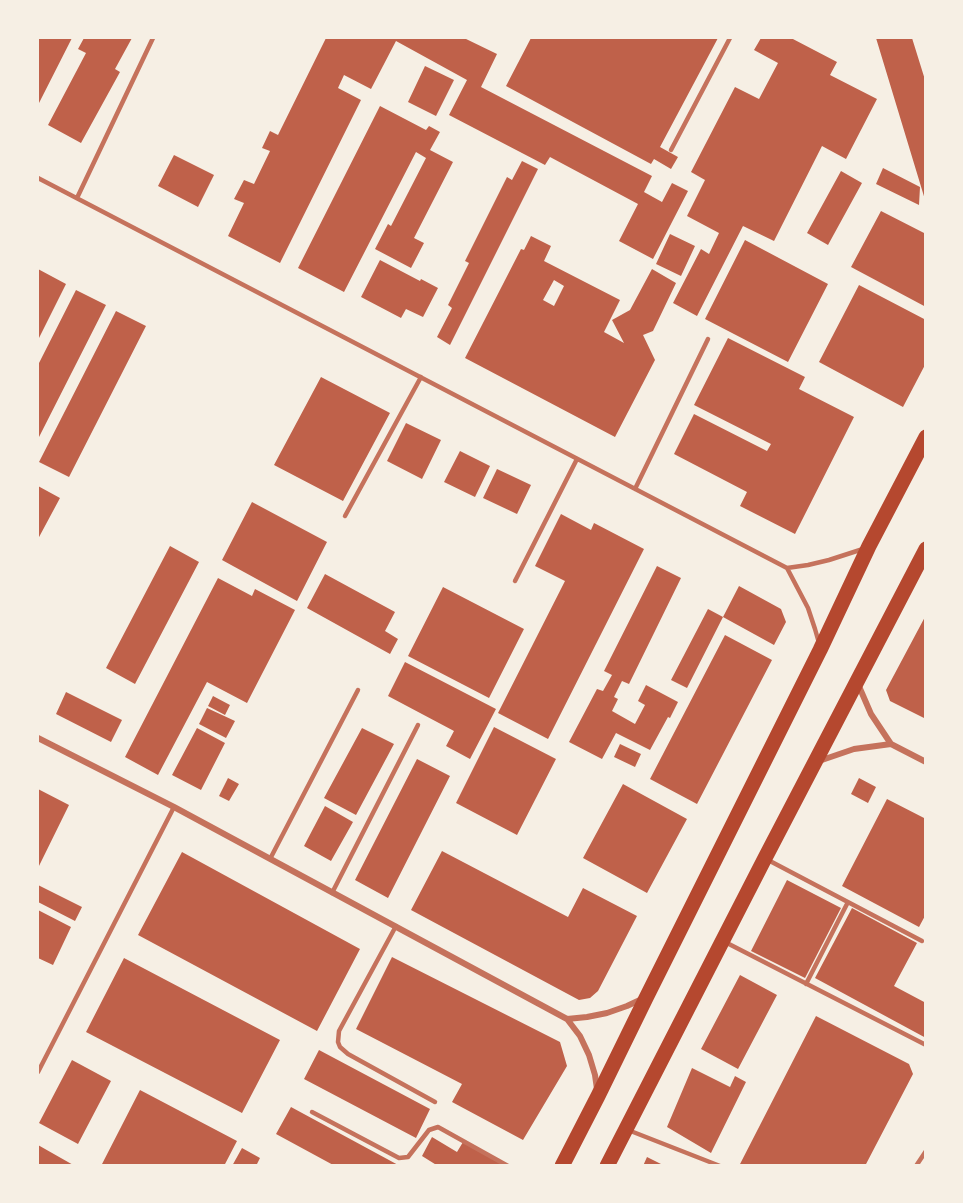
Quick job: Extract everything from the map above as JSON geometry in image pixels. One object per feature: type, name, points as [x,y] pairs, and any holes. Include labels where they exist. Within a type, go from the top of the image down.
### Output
[{"type":"main road","points":[[562,1166],[820,650],[869,546],[926,437]]},
{"type":"main road","points":[[607,1166],[926,549]]},
{"type":"street","points":[[857,681],[871,714],[891,744],[926,762]]},
{"type":"street","points":[[38,738],[174,807],[567,1019],[589,1055],[598,1096]]},
{"type":"street","points":[[815,762],[854,749],[891,744]]},
{"type":"street","points":[[567,1019],[607,1013],[646,998]]},
{"type":"lane","points":[[77,198],[153,38]]},
{"type":"lane","points":[[671,150],[730,38]]},
{"type":"lane","points":[[38,178],[788,568],[808,608],[820,650]]},
{"type":"lane","points":[[635,489],[708,339]]},
{"type":"lane","points":[[345,516],[421,377]]},
{"type":"lane","points":[[515,581],[577,459]]},
{"type":"lane","points":[[788,568],[829,560],[869,546]]},
{"type":"lane","points":[[270,859],[358,690]]},
{"type":"lane","points":[[332,893],[418,725]]},
{"type":"lane","points":[[38,1072],[174,807]]},
{"type":"lane","points":[[765,858],[922,941]]},
{"type":"lane","points":[[806,984],[848,902]]},
{"type":"lane","points":[[396,926],[339,1031],[338,1042],[348,1054],[435,1102]]},
{"type":"lane","points":[[722,940],[926,1045]]},
{"type":"lane","points":[[312,1112],[399,1158],[408,1157],[429,1130],[438,1127],[508,1166]]},
{"type":"lane","points":[[626,1129],[720,1166]]},
{"type":"lane","points":[[916,1166],[926,1151]]},
{"type":"building","points":[[38,38],[72,38],[38,105]]},
{"type":"building","points":[[84,38],[132,38],[115,69],[120,72],[81,143],[48,125],[86,53],[78,49]]},
{"type":"building","points":[[326,38],[464,38],[497,54],[481,87],[652,176],[644,192],[662,202],[672,183],[688,191],[653,259],[619,241],[638,204],[550,157],[545,165],[449,115],[467,80],[396,41],[371,89],[344,75],[338,88],[361,100],[280,263],[228,236],[244,203],[234,199],[244,180],[254,184],[270,151],[262,148],[270,131],[278,135]]},
{"type":"building","points":[[531,38],[718,38],[660,147],[678,157],[671,169],[654,159],[651,164],[506,86]]},
{"type":"building","points":[[761,38],[791,38],[837,62],[830,75],[877,99],[846,159],[822,146],[774,241],[743,226],[697,316],[673,303],[701,249],[709,254],[719,233],[687,216],[705,180],[691,172],[735,87],[759,99],[778,63],[754,50]]},
{"type":"building","points":[[876,38],[912,38],[926,83],[926,203]]},
{"type":"building","points":[[425,66],[454,80],[436,116],[408,102]]},
{"type":"building","points":[[380,106],[426,130],[429,126],[440,132],[430,150],[453,162],[414,238],[424,243],[411,268],[375,249],[388,224],[391,226],[426,158],[416,152],[344,292],[298,268]]},
{"type":"building","points":[[174,155],[214,175],[198,207],[158,186]]},
{"type":"building","points":[[522,161],[538,169],[450,345],[437,337],[452,308],[448,305],[469,263],[465,261],[507,177],[512,180]]},
{"type":"building","points":[[883,168],[920,187],[919,205],[876,184]]},
{"type":"building","points":[[841,171],[862,183],[828,245],[807,233]]},
{"type":"building","points":[[881,211],[926,234],[926,307],[851,267]]},
{"type":"building","points":[[670,234],[695,246],[681,276],[656,264]]},
{"type":"building","points":[[531,236],[551,246],[544,261],[620,300],[604,332],[624,343],[612,320],[630,310],[652,269],[676,283],[653,331],[643,335],[655,360],[615,437],[465,358],[521,249],[524,250]],"holes":[[[554,280],[564,286],[554,306],[543,300]]]},
{"type":"building","points":[[745,240],[828,284],[788,362],[705,319]]},
{"type":"building","points":[[380,260],[438,288],[423,317],[406,309],[401,318],[361,297]]},
{"type":"building","points":[[38,269],[66,284],[38,340]]},
{"type":"building","points":[[859,285],[926,320],[926,363],[903,407],[819,362]]},
{"type":"building","points":[[76,290],[106,305],[38,439],[38,365]]},
{"type":"building","points":[[116,311],[146,326],[69,477],[39,462]]},
{"type":"building","points":[[728,338],[805,377],[799,389],[854,417],[795,534],[740,506],[747,492],[674,454],[694,414],[767,451],[771,444],[694,405]]},
{"type":"building","points":[[321,377],[390,413],[343,501],[274,465]]},
{"type":"building","points":[[406,423],[441,440],[422,479],[387,461]]},
{"type":"building","points":[[460,451],[490,466],[475,497],[444,482]]},
{"type":"building","points":[[497,469],[531,485],[517,514],[483,498]]},
{"type":"building","points":[[38,486],[60,498],[38,539]]},
{"type":"building","points":[[252,502],[327,542],[297,601],[222,560]]},
{"type":"building","points":[[561,514],[591,530],[594,523],[644,549],[548,739],[498,713],[565,581],[535,566]]},
{"type":"building","points":[[170,546],[199,562],[135,684],[106,668]]},
{"type":"building","points":[[657,566],[681,578],[629,684],[622,681],[614,697],[618,699],[612,711],[635,724],[645,705],[638,701],[646,685],[678,702],[650,750],[616,733],[602,759],[569,742],[597,689],[603,691],[612,675],[604,671]]},
{"type":"building","points":[[325,574],[395,612],[385,631],[398,639],[390,654],[307,608]]},
{"type":"building","points":[[218,578],[252,596],[255,589],[295,610],[247,703],[207,682],[158,775],[125,757]]},
{"type":"building","points":[[739,586],[781,609],[786,622],[774,645],[723,617]]},
{"type":"building","points":[[443,587],[524,629],[489,698],[408,656]]},
{"type":"building","points":[[708,609],[723,617],[687,688],[671,680]]},
{"type":"building","points":[[926,615],[926,719],[890,701],[886,690]]},
{"type":"building","points":[[725,635],[772,660],[697,804],[650,779]]},
{"type":"building","points":[[405,662],[496,709],[470,759],[446,746],[454,731],[388,696]]},
{"type":"building","points":[[66,692],[122,720],[111,742],[56,714]]},
{"type":"building","points":[[213,696],[230,705],[225,715],[208,706]]},
{"type":"building","points":[[207,708],[235,721],[226,738],[199,724]]},
{"type":"building","points":[[494,727],[556,759],[517,835],[456,803]]},
{"type":"building","points":[[197,728],[225,743],[201,790],[172,775]]},
{"type":"building","points":[[362,728],[394,744],[356,815],[324,798]]},
{"type":"building","points":[[620,744],[641,754],[635,767],[614,757]]},
{"type":"building","points":[[417,759],[450,776],[388,898],[355,880]]},
{"type":"building","points":[[228,778],[239,784],[229,801],[219,796]]},
{"type":"building","points":[[859,778],[876,787],[868,803],[851,794]]},
{"type":"building","points":[[623,784],[687,819],[647,893],[583,858]]},
{"type":"building","points":[[38,789],[69,805],[38,868]]},
{"type":"building","points":[[887,799],[926,819],[926,914],[919,927],[842,886]]},
{"type":"building","points":[[325,806],[353,822],[331,861],[304,846]]},
{"type":"building","points":[[442,851],[568,917],[583,888],[637,916],[598,991],[590,998],[579,1000],[411,910]]},
{"type":"building","points":[[182,852],[360,949],[317,1031],[138,935]]},
{"type":"building","points":[[787,880],[841,908],[805,978],[751,951]]},
{"type":"building","points":[[38,885],[82,907],[75,921],[38,902]]},
{"type":"building","points":[[852,908],[917,943],[894,986],[926,1003],[926,1038],[815,978]]},
{"type":"building","points":[[38,910],[71,927],[53,965],[38,958]]},
{"type":"building","points":[[392,957],[560,1042],[567,1066],[523,1140],[452,1102],[462,1084],[356,1029]]},
{"type":"building","points":[[124,958],[280,1040],[242,1113],[86,1032]]},
{"type":"building","points":[[740,975],[777,995],[738,1069],[701,1049]]},
{"type":"building","points":[[816,1016],[909,1064],[913,1074],[865,1166],[739,1166]]},
{"type":"building","points":[[319,1050],[430,1109],[416,1138],[304,1079]]},
{"type":"building","points":[[72,1060],[111,1081],[78,1144],[39,1123]]},
{"type":"building","points":[[692,1068],[730,1087],[735,1076],[746,1082],[711,1153],[667,1127]]},
{"type":"building","points":[[140,1090],[237,1141],[224,1166],[101,1166]]},
{"type":"building","points":[[291,1107],[400,1166],[335,1166],[276,1134]]},
{"type":"building","points":[[432,1137],[457,1152],[463,1142],[505,1166],[438,1166],[422,1156]]},
{"type":"building","points":[[38,1145],[75,1166],[38,1166]]},
{"type":"building","points":[[242,1148],[260,1158],[256,1166],[232,1166]]},
{"type":"building","points":[[647,1157],[665,1166],[643,1166]]}]
